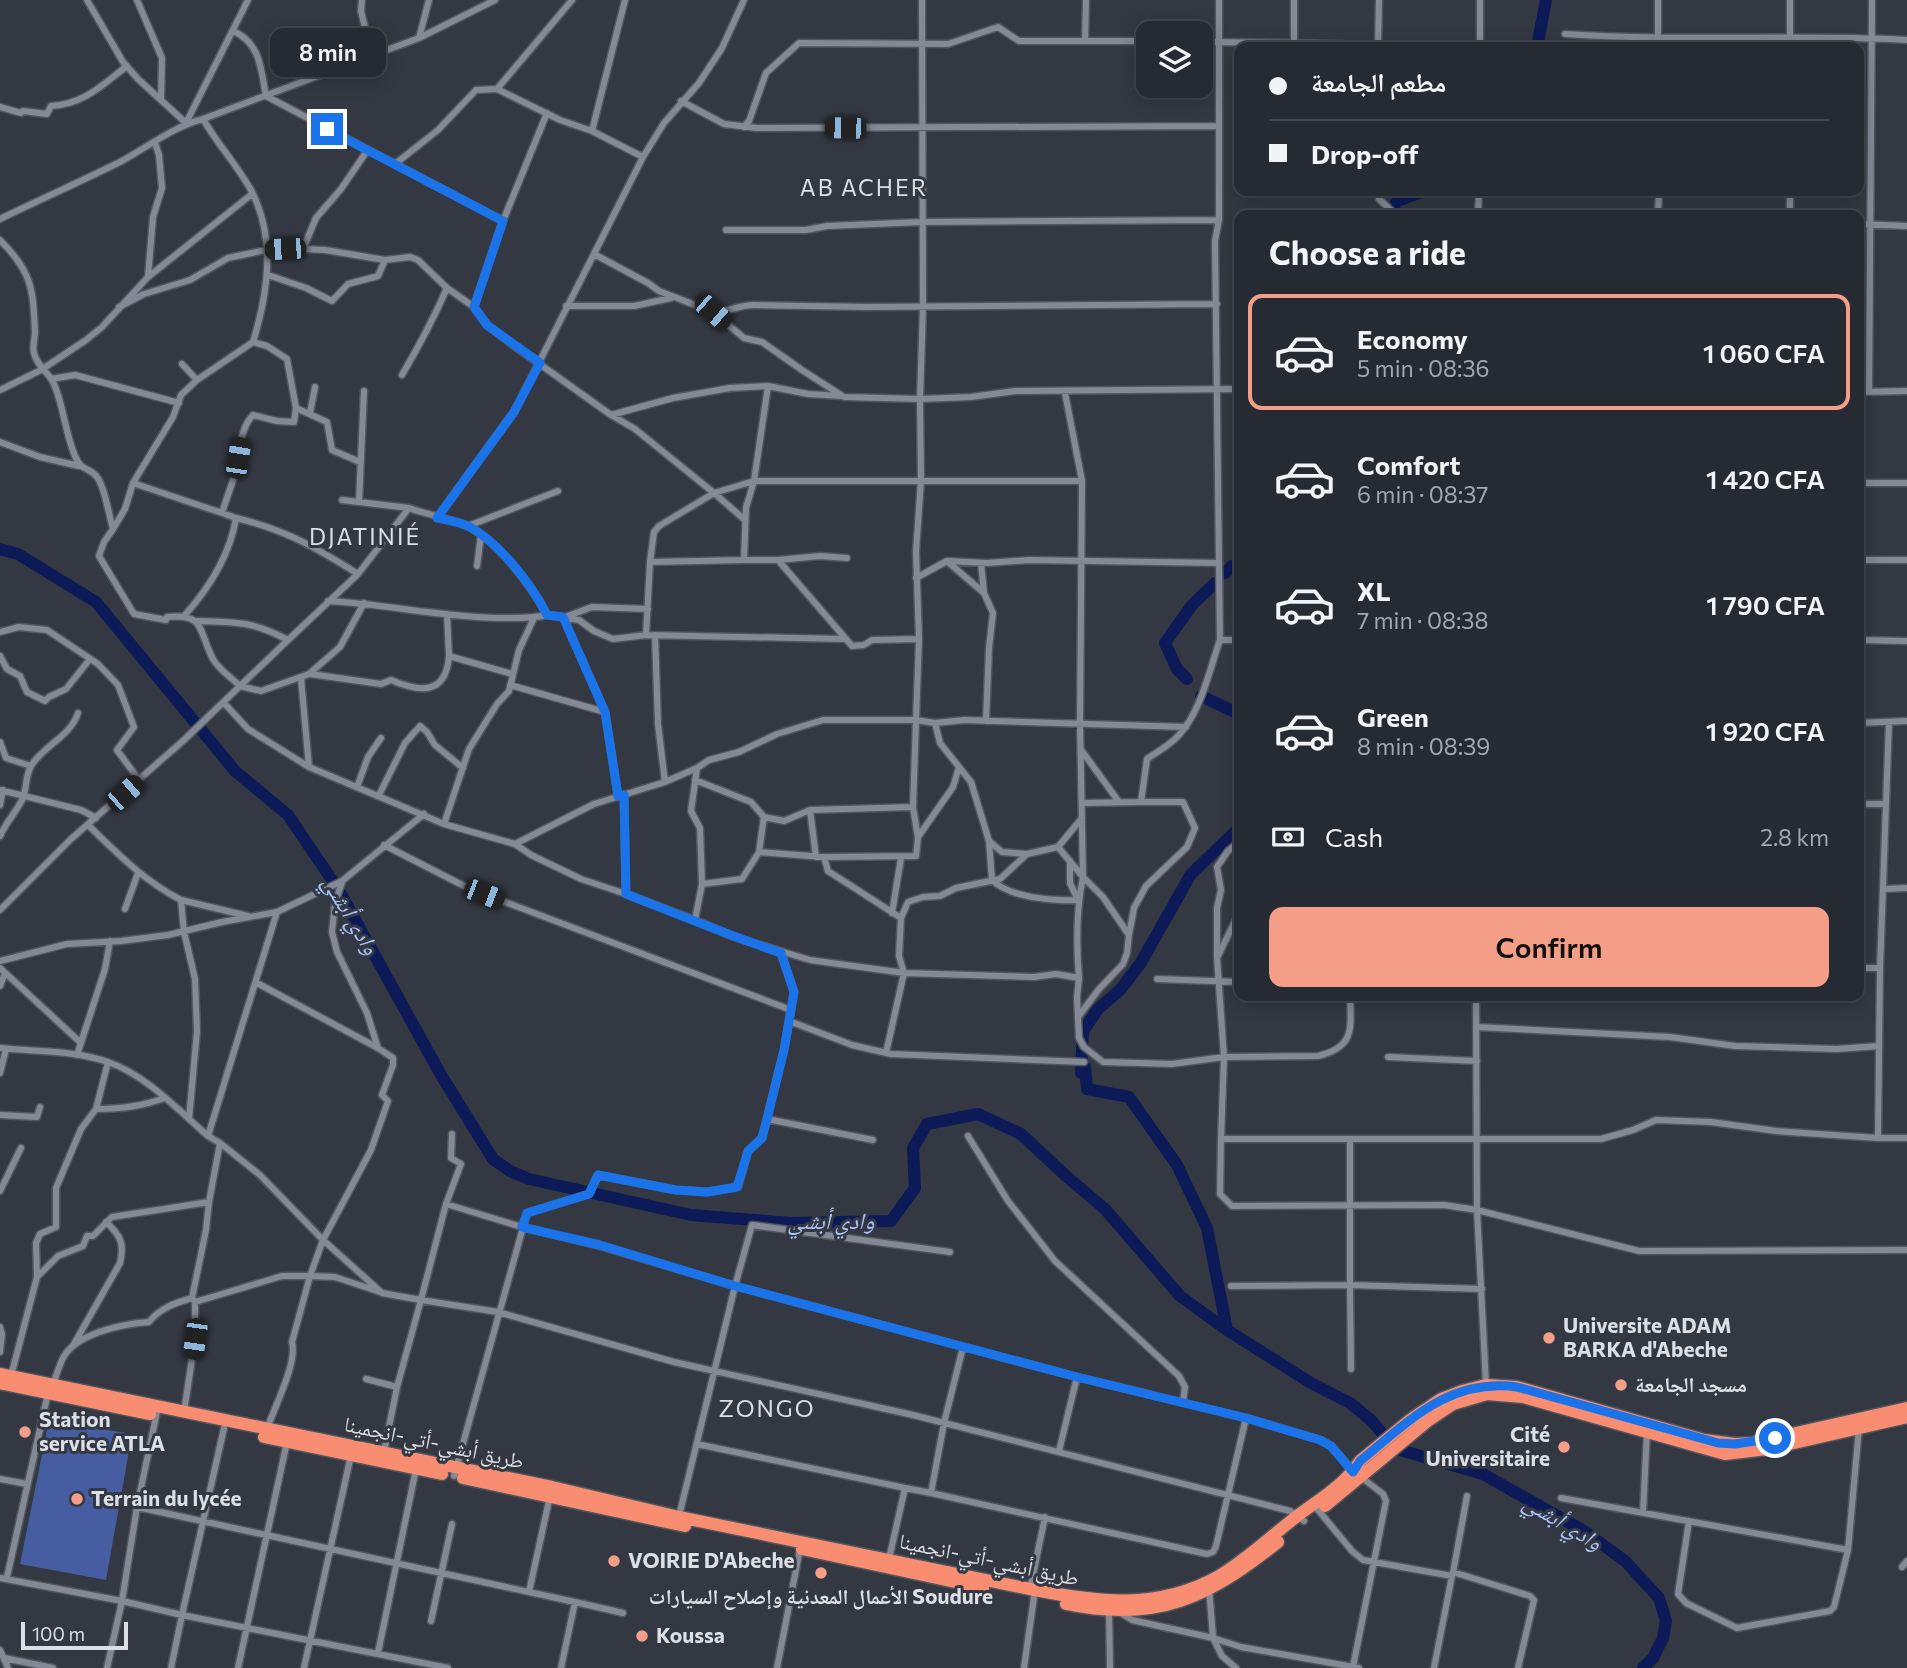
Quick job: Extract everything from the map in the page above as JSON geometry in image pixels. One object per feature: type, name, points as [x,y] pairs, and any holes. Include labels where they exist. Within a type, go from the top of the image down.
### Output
[{"type":"highway","points":[[4,1378],[157,1411],[224,1429],[288,1438],[416,1469],[455,1473],[550,1496],[625,1508],[800,1549],[1032,1593],[1085,1608],[1112,1610],[1178,1602],[1245,1568],[1301,1518],[1316,1509],[1452,1394],[1486,1385],[1517,1387],[1647,1428],[1709,1451],[1736,1454],[1859,1424],[1907,1408]]},
{"type":"highway","points":[[1426,1415],[1477,1396],[1507,1395],[1647,1428]]},
{"type":"highway","name":"طريق أبشي-أتي-انجمينا","points":[[157,1411],[184,1412],[267,1429],[288,1438],[384,1453],[455,1473],[625,1508]]},
{"type":"highway","points":[[1859,1424],[1907,1417]]},
{"type":"highway","name":"طريق أبشي-أتي-انجمينا","points":[[678,1521],[889,1559],[925,1572]]},
{"type":"highway","name":"طريق أبشي-أتي-انجمينا","points":[[1032,1593],[1120,1602],[1209,1586]]},
{"type":"street","points":[[87,0],[127,66],[186,123]]},
{"type":"street","points":[[137,0],[162,58],[161,99]]},
{"type":"street","points":[[186,123],[248,0]]},
{"type":"street","points":[[362,0],[362,19],[372,57]]},
{"type":"street","points":[[419,38],[429,0]]},
{"type":"street","points":[[0,219],[155,143],[186,123],[372,57],[419,38],[495,0]]},
{"type":"street","points":[[497,89],[572,0]]},
{"type":"street","points":[[592,131],[625,0]]},
{"type":"street","points":[[437,518],[514,412],[643,157],[664,123],[699,83],[722,48],[745,0]]},
{"type":"street","points":[[759,852],[820,857],[915,856],[918,838],[914,807],[919,639],[916,578],[921,480],[923,307],[922,0]]},
{"type":"street","points":[[1085,41],[1086,0]]},
{"type":"street","points":[[1141,802],[1147,759],[1177,738],[1186,727],[1194,713],[1220,640],[1216,242],[1219,220],[1219,0]]},
{"type":"street","points":[[1294,0],[1294,42]]},
{"type":"street","points":[[1378,42],[1379,0]]},
{"type":"street","points":[[1480,0],[1480,42]]},
{"type":"street","points":[[1658,0],[1658,42]]},
{"type":"street","points":[[1790,0],[1790,42]]},
{"type":"street","points":[[1869,391],[1872,0]]},
{"type":"street","points":[[744,127],[766,73],[799,43],[948,44],[998,27],[1019,41],[1136,41]]},
{"type":"street","points":[[233,31],[244,37],[258,53],[266,96]]},
{"type":"street","points":[[1565,34],[1648,42]]},
{"type":"street","points":[[1684,42],[1790,38],[1907,40]]},
{"type":"street","points":[[1213,42],[1234,43]]},
{"type":"street","points":[[0,107],[21,113],[47,114],[51,107],[69,105],[88,96],[127,66]]},
{"type":"street","points":[[395,164],[438,130],[476,90],[497,89],[643,157]]},
{"type":"street","points":[[266,96],[503,221]]},
{"type":"street","points":[[681,101],[724,124],[744,127],[1219,126]]},
{"type":"street","points":[[474,307],[503,221],[547,113]]},
{"type":"street","points":[[203,119],[252,194],[259,210],[268,275],[253,342],[197,380],[181,395],[133,483],[125,509],[104,542],[99,556],[134,614],[166,620],[167,617],[185,615],[197,621],[251,624],[266,628],[288,640]]},
{"type":"street","points":[[148,277],[153,217],[162,188],[159,155],[155,143]]},
{"type":"street","points":[[303,248],[316,218],[341,189],[368,150]]},
{"type":"street","points":[[0,390],[41,370],[102,327],[148,277],[252,194]]},
{"type":"street","points":[[1379,196],[1391,210]]},
{"type":"street","points":[[726,230],[806,230],[827,226],[921,222],[1219,220]]},
{"type":"street","points":[[1864,224],[1907,226]]},
{"type":"street","points":[[0,240],[26,271],[33,295],[33,348],[41,370],[51,379],[62,410],[68,440],[79,466]]},
{"type":"street","points":[[119,307],[144,294],[190,280],[228,258],[266,250],[303,248],[385,260],[410,257],[418,260],[447,288],[474,307],[487,325],[611,415],[652,441],[746,520]]},
{"type":"street","points":[[594,254],[673,298],[713,312],[727,312],[740,305],[923,307],[1217,304]]},
{"type":"street","points":[[268,275],[306,288],[332,301],[348,284],[378,276],[385,260]]},
{"type":"street","points":[[402,375],[432,323],[447,288]]},
{"type":"street","points":[[566,306],[634,306],[673,298]]},
{"type":"street","points":[[713,312],[744,338],[762,342],[844,397]]},
{"type":"street","points":[[222,513],[236,473],[240,444],[249,419],[253,415],[294,422],[296,408],[287,359],[267,346],[253,342]]},
{"type":"street","points":[[182,365],[197,380]]},
{"type":"street","points":[[51,379],[75,375],[178,403]]},
{"type":"street","points":[[611,415],[730,387],[768,386],[808,394],[920,399],[971,397],[1015,391],[1065,393],[1234,389]]},
{"type":"street","points":[[744,560],[746,508],[754,481],[768,386]]},
{"type":"street","points":[[310,413],[315,387]]},
{"type":"street","points":[[359,502],[364,391]]},
{"type":"street","points":[[1864,391],[1907,391]]},
{"type":"street","points":[[1065,393],[1082,481],[1080,750],[1083,877],[1078,900],[1076,941],[1079,1038],[1084,1047],[1103,1062],[1172,1064],[1224,1057],[1318,1056],[1332,1053],[1347,1041],[1350,1001]]},
{"type":"street","points":[[296,408],[327,422],[332,450],[360,462]]},
{"type":"street","points":[[0,442],[40,457],[79,466],[96,475],[113,529]]},
{"type":"street","points":[[646,635],[653,532],[714,494],[754,481],[1082,481]]},
{"type":"street","points":[[133,483],[236,518],[275,528],[358,573]]},
{"type":"street","points":[[1864,483],[1907,483]]},
{"type":"street","points":[[468,526],[558,491]]},
{"type":"street","points":[[342,500],[409,508],[468,526],[489,541],[536,594],[547,615]]},
{"type":"street","points":[[0,911],[88,825],[224,703],[358,573],[409,508]]},
{"type":"street","points":[[185,615],[215,575],[233,538],[236,518]]},
{"type":"street","points":[[477,566],[481,535]]},
{"type":"street","points":[[650,562],[778,560],[820,556],[847,558]]},
{"type":"street","points":[[778,560],[852,646],[864,645],[872,640],[919,639]]},
{"type":"street","points":[[1864,560],[1907,560]]},
{"type":"street","points":[[916,578],[947,561],[1219,563]]},
{"type":"street","points":[[947,561],[984,593]]},
{"type":"street","points":[[981,563],[984,593],[993,613],[986,721]]},
{"type":"street","points":[[328,601],[479,617],[563,617],[579,620],[612,639],[646,635],[844,639]]},
{"type":"street","points":[[197,621],[214,661],[240,686],[261,691],[309,674],[340,648],[364,603]]},
{"type":"street","points":[[563,617],[592,607],[648,609]]},
{"type":"street","points":[[309,674],[381,684],[391,680],[415,689],[429,688],[440,682],[448,670],[447,614]]},
{"type":"street","points":[[563,617],[605,712],[621,796],[626,894]]},
{"type":"street","points":[[444,824],[469,749],[497,704],[509,691],[519,650],[534,618]]},
{"type":"street","points":[[0,632],[19,627],[47,630],[98,664],[118,685],[134,727],[117,750],[139,780]]},
{"type":"street","points":[[654,635],[658,724],[665,782]]},
{"type":"street","points":[[1220,640],[1234,640]]},
{"type":"street","points":[[1864,640],[1907,640]]},
{"type":"street","points":[[0,656],[7,668],[20,676],[27,692],[45,701],[66,689],[90,659]]},
{"type":"street","points":[[449,656],[512,674]]},
{"type":"street","points":[[301,678],[309,767]]},
{"type":"street","points":[[510,685],[605,712]]},
{"type":"street","points":[[224,703],[248,729],[309,767],[444,824],[515,844],[531,855],[581,879],[781,953],[810,960],[904,973],[1034,977],[1056,974],[1079,978]]},
{"type":"street","points":[[0,836],[24,796],[25,778],[31,766],[40,754],[75,723],[78,713]]},
{"type":"street","points":[[515,844],[594,804],[665,782],[709,760],[739,752],[776,734],[822,720],[916,720],[935,723],[964,720],[1186,727]]},
{"type":"street","points":[[1864,723],[1907,721]]},
{"type":"street","points":[[1878,1138],[1889,722]]},
{"type":"street","points":[[935,723],[940,743],[971,782],[989,841],[992,880],[1001,890],[1056,901],[1078,900]]},
{"type":"street","points":[[379,795],[405,743],[420,726],[435,745],[463,768]]},
{"type":"street","points":[[357,787],[368,757],[381,738]]},
{"type":"street","points":[[0,742],[6,758],[31,766]]},
{"type":"street","points":[[1080,750],[1119,802]]},
{"type":"street","points":[[918,838],[953,787],[959,767]]},
{"type":"street","points":[[695,920],[702,884],[699,828],[691,811],[697,768]]},
{"type":"street","points":[[695,780],[751,802],[764,817],[784,821],[810,810],[914,807]]},
{"type":"street","points":[[0,805],[1,790],[81,810],[96,818]]},
{"type":"street","points":[[1078,1017],[1099,989],[1123,964],[1134,908],[1146,886],[1187,847],[1195,828],[1183,802],[1082,803]]},
{"type":"street","points":[[1864,804],[1886,804]]},
{"type":"street","points":[[810,810],[820,857],[828,871],[901,918]]},
{"type":"street","points":[[0,961],[68,944],[184,932],[277,912],[342,881],[424,814]]},
{"type":"street","points":[[702,884],[743,879],[759,852],[764,817]]},
{"type":"street","points":[[989,841],[1002,852],[1027,854],[1058,847],[1082,818]]},
{"type":"street","points":[[88,825],[157,888],[181,900],[251,917]]},
{"type":"street","points":[[384,845],[468,888],[791,1010]]},
{"type":"street","points":[[1234,845],[1227,850],[1217,867],[1220,890],[1217,908],[1217,957],[1224,1057],[1220,1194],[1233,1206],[1444,1205],[1478,1210],[1639,1251],[1907,1250]]},
{"type":"street","points":[[1058,847],[1103,897],[1129,935]]},
{"type":"street","points":[[886,1054],[904,973],[899,956],[901,918],[908,902],[1000,879],[1027,854]]},
{"type":"street","points":[[892,913],[901,858]]},
{"type":"street","points":[[1070,861],[1070,883],[1078,900]]},
{"type":"street","points":[[125,909],[138,873]]},
{"type":"street","points":[[342,881],[335,903],[332,932],[337,952],[368,1013],[378,1048]]},
{"type":"street","points":[[1883,889],[1907,888]]},
{"type":"street","points":[[181,900],[184,932],[194,979],[197,1031],[189,1119]]},
{"type":"street","points":[[208,1136],[277,912]]},
{"type":"street","points":[[1217,957],[1234,923]]},
{"type":"street","points":[[77,1055],[105,969],[110,941]]},
{"type":"street","points":[[455,1473],[527,1213],[589,1194],[598,1175],[676,1190],[707,1192],[737,1187],[748,1151],[762,1138],[784,1050],[794,992],[781,953]]},
{"type":"street","points":[[1864,968],[1881,968]]},
{"type":"street","points":[[3,971],[81,1043]]},
{"type":"street","points":[[0,986],[3,971]]},
{"type":"street","points":[[1157,979],[1234,982]]},
{"type":"street","points":[[257,983],[378,1048],[394,1061],[382,1095],[388,1101],[371,1150],[323,1240],[310,1276],[292,1342],[291,1365],[267,1429]]},
{"type":"street","points":[[1476,1001],[1478,1210],[1486,1385]]},
{"type":"street","points":[[789,1021],[852,1045],[886,1054],[1084,1062]]},
{"type":"street","points":[[1476,1027],[1670,1037],[1735,1046],[1837,1049],[1879,1046]]},
{"type":"street","points":[[0,1073],[3,1049],[77,1055],[108,1062],[145,1082],[208,1136],[268,1182],[323,1240],[382,1293]]},
{"type":"street","points":[[1388,1057],[1476,1061]]},
{"type":"street","points":[[4,1378],[37,1278],[36,1243],[40,1234],[56,1227],[56,1188],[81,1129],[96,1109],[108,1062]]},
{"type":"street","points":[[96,1109],[147,1105],[164,1098]]},
{"type":"street","points":[[0,1115],[37,1117],[40,1107]]},
{"type":"street","points":[[767,1119],[873,1140]]},
{"type":"street","points":[[1221,1139],[1601,1139],[1656,1120],[1711,1122],[1776,1131],[1907,1138]]},
{"type":"street","points":[[384,1453],[397,1387],[446,1204],[461,1164],[451,1158],[452,1134]]},
{"type":"street","points":[[968,1136],[1008,1201],[1055,1261],[1179,1376],[1185,1387],[1183,1402]]},
{"type":"street","points":[[1350,1139],[1351,1369]]},
{"type":"street","points":[[184,1412],[195,1339],[193,1300],[220,1143]]},
{"type":"street","points":[[0,1191],[21,1148]]},
{"type":"street","points":[[37,1278],[58,1256],[83,1246],[87,1237],[93,1236],[112,1217],[209,1202]]},
{"type":"street","points":[[446,1204],[522,1227],[600,1245],[735,1286],[1077,1377],[1246,1418],[1320,1440],[1361,1470],[1383,1494],[1386,1502],[1356,1667],[1241,1647],[1132,1619],[1112,1610],[1110,1668]]},
{"type":"street","points":[[73,1346],[120,1262],[120,1235],[106,1222]]},
{"type":"street","points":[[678,1521],[752,1225],[950,1252]]},
{"type":"street","points":[[448,1668],[3,1578],[50,1389],[63,1357],[83,1339],[128,1324],[149,1322],[168,1306],[282,1276],[335,1277],[382,1293],[498,1312],[610,1345],[714,1371],[1059,1451],[1230,1495],[1301,1518]]},
{"type":"street","points":[[1231,1286],[1350,1285],[1482,1289]]},
{"type":"street","points":[[0,1327],[0,1352]]},
{"type":"street","points":[[931,1493],[944,1423],[963,1347]]},
{"type":"street","points":[[1059,1451],[1077,1377]]},
{"type":"street","points":[[366,1379],[397,1387]]},
{"type":"street","points":[[107,1668],[157,1411]]},
{"type":"street","points":[[697,1444],[1207,1554],[1213,1552],[1216,1546],[1246,1418]]},
{"type":"street","points":[[1689,1521],[1678,1594],[1686,1603],[1737,1628],[1830,1611],[1834,1607],[1848,1550],[1859,1424]]},
{"type":"street","points":[[1643,1513],[1647,1428]]},
{"type":"street","points":[[171,1668],[224,1429]]},
{"type":"street","points":[[238,1668],[288,1438]]},
{"type":"street","points":[[304,1668],[351,1455]]},
{"type":"street","points":[[378,1653],[416,1469]]},
{"type":"street","points":[[0,1479],[27,1484]]},
{"type":"street","points":[[889,1559],[905,1488]]},
{"type":"street","points":[[529,1592],[550,1496]]},
{"type":"street","points":[[1434,1668],[1467,1496]]},
{"type":"street","points":[[1561,1498],[1848,1550]]},
{"type":"street","points":[[137,1507],[623,1613]]},
{"type":"street","points":[[1316,1509],[1363,1560],[1453,1574],[1534,1600],[1518,1668]]},
{"type":"street","points":[[1024,1668],[1032,1593],[1045,1517]]},
{"type":"street","points":[[431,1621],[452,1524]]},
{"type":"street","points":[[777,1668],[800,1549]]},
{"type":"street","points":[[1209,1586],[1213,1638],[1222,1656],[1236,1668]]},
{"type":"street","points":[[561,1668],[575,1602]]},
{"type":"street","points":[[0,1650],[8,1668]]},
{"type":"street","points":[[4,1658],[53,1668]]},
{"type":"shaded area","name":"Terrain du lycée","points":[[49,1420],[132,1434],[106,1580],[20,1564]]},
{"type":"waterway","points":[[1538,42],[1546,0]]},
{"type":"waterway","points":[[1392,210],[1397,201],[1410,196]]},
{"type":"waterway","name":"وادي أبشي","points":[[0,549],[18,554],[96,602],[235,771],[288,815],[338,889],[441,1075],[493,1159],[510,1171],[529,1179],[691,1215],[791,1223],[891,1221],[915,1188],[913,1148],[927,1124],[978,1114],[1021,1134],[1105,1209],[1180,1296],[1227,1330],[1311,1383],[1350,1403],[1371,1420],[1391,1444],[1400,1450],[1483,1474],[1584,1531],[1625,1561],[1659,1598],[1666,1621],[1663,1638],[1653,1658],[1643,1668]]},
{"type":"waterway","points":[[1225,573],[1234,565]]},
{"type":"waterway","points":[[1187,679],[1177,669],[1165,643],[1192,605],[1215,583]]},
{"type":"waterway","points":[[1201,696],[1234,712]]},
{"type":"waterway","points":[[1081,1073],[1083,1031],[1098,1009],[1120,990],[1140,964],[1191,874],[1234,833]]},
{"type":"waterway","points":[[1085,1067],[1087,1089],[1129,1097],[1177,1165],[1207,1228],[1227,1330]]},
{"type":"place","name":"Universite ADAM BARKA d'Abeche","points":[[1549,1338]]},
{"type":"place","name":"مسجد الجامعة","points":[[1621,1385]]},
{"type":"place","name":"Station service ATLA","points":[[25,1432]]},
{"type":"place","name":"Cité Universitaire","points":[[1564,1447]]},
{"type":"place","name":"Terrain du lycée","points":[[77,1499]]},
{"type":"place","name":"VOIRIE D'Abeche","points":[[614,1561]]},
{"type":"place","name":"الأعمال المعدنية وإصلاح السيارات Soudure","points":[[821,1573]]},
{"type":"place","name":"Koussa","points":[[642,1636]]},
{"type":"district","name":"AB ACHER","points":[[864,188]]},
{"type":"district","name":"DJATINIÉ","points":[[365,537]]},
{"type":"district","name":"ZONGO","points":[[767,1409]]},
{"type":"route","points":[[327,129],[503,221],[474,307],[487,325],[540,363],[514,412],[437,518],[468,526],[489,541],[536,594],[547,615],[563,617],[605,712],[618,796],[624,795],[626,894],[781,953],[794,992],[784,1050],[762,1138],[748,1151],[737,1187],[707,1192],[676,1190],[598,1175],[589,1194],[527,1213],[522,1227],[600,1245],[735,1286],[1077,1377],[1246,1418],[1320,1440],[1331,1446],[1353,1472],[1360,1461],[1410,1420],[1441,1399],[1486,1385],[1517,1387],[1718,1443],[1752,1443],[1775,1438]]}]
